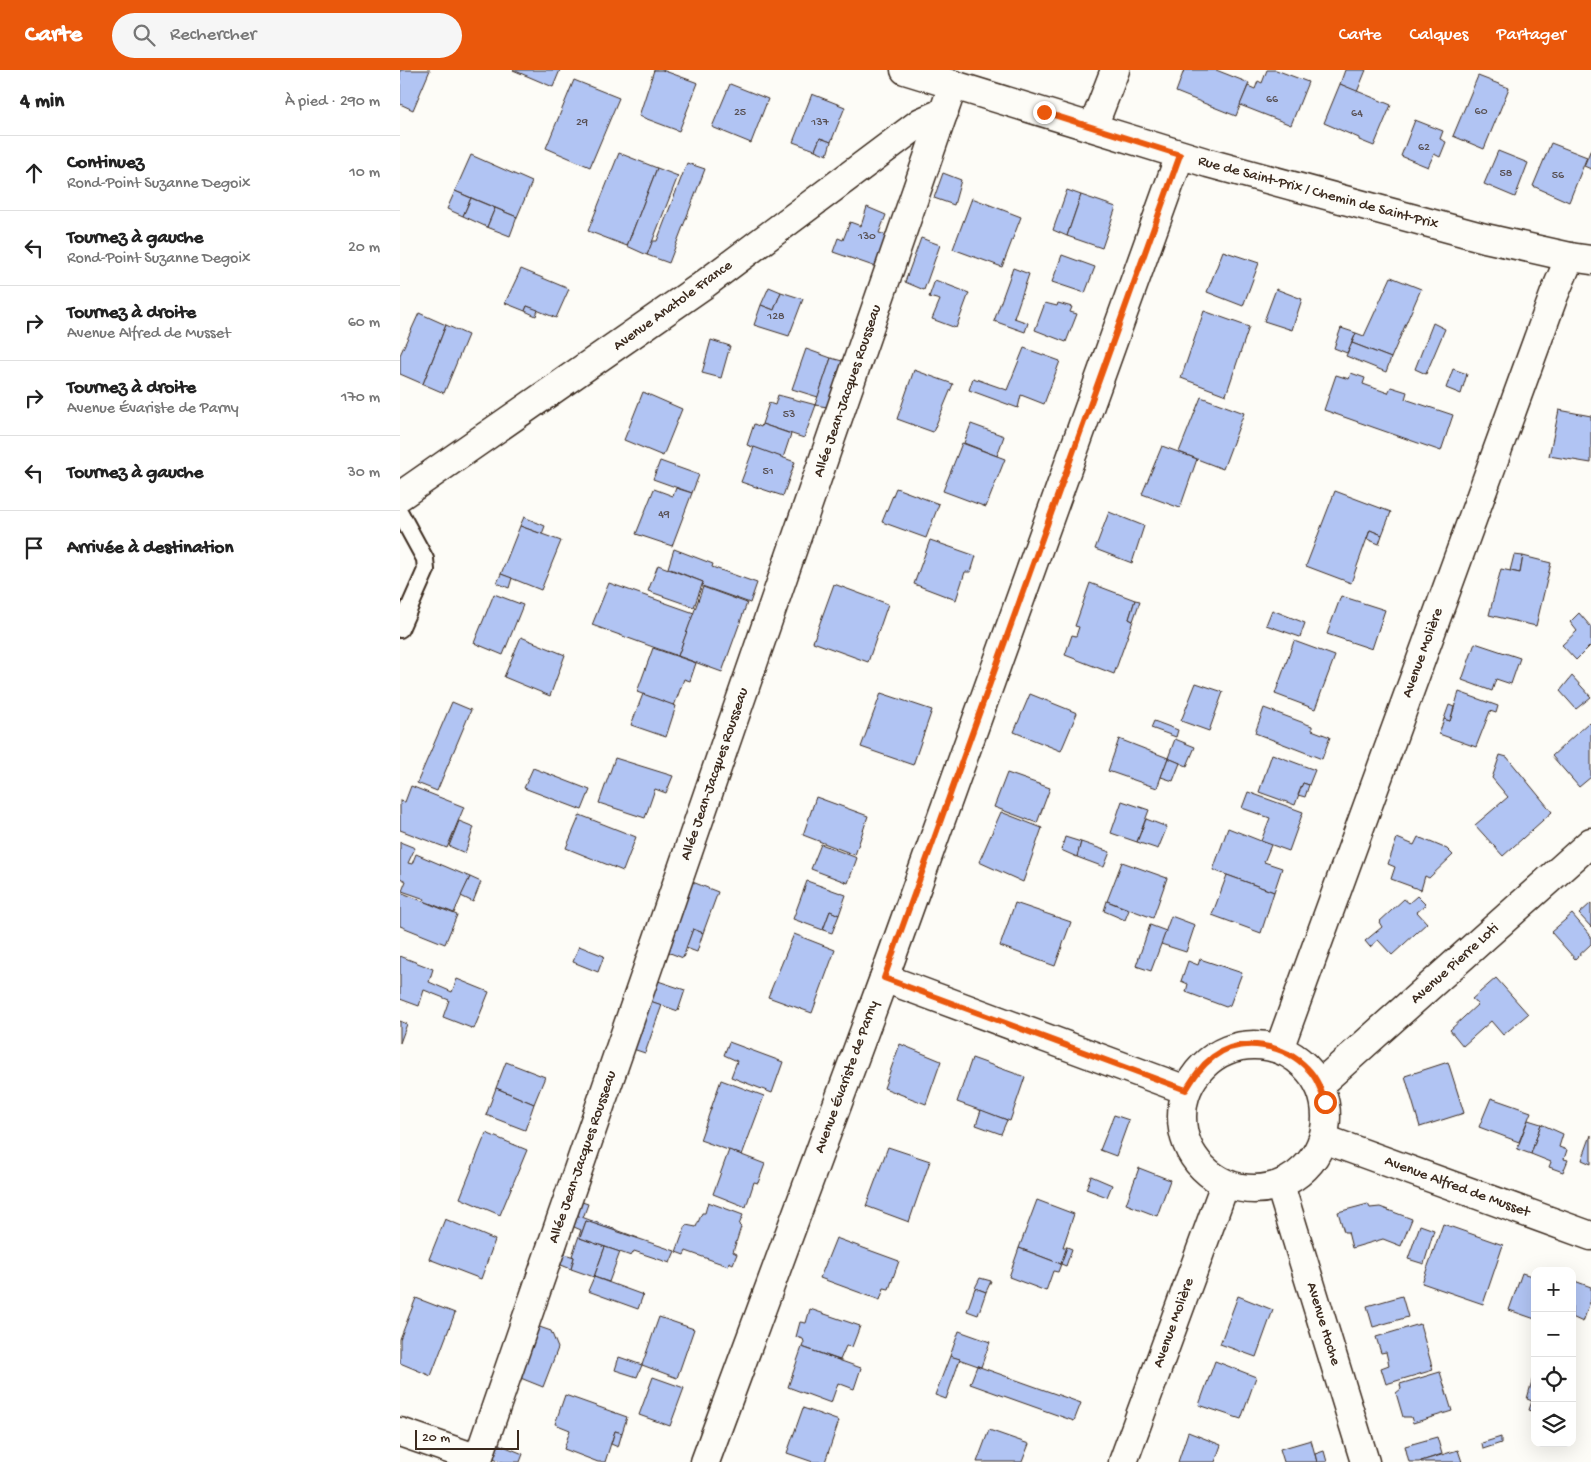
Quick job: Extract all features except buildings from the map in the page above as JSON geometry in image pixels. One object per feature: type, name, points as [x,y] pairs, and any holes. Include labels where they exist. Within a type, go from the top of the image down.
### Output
[{"type":"street","name":"Rue de Saint-Prix / Chemin de Saint-Prix","points":[[905,70],[1180,155],[1485,238],[1580,258]]},
{"type":"street","points":[[1093,127],[1115,70]]},
{"type":"street","name":"Allée Jean-Jacques Rousseau","points":[[478,1461],[953,86]]},
{"type":"street","name":"Avenue Anatole France","points":[[400,496],[702,286],[921,122],[944,112]]},
{"type":"street","name":"Avenue Évariste de Parny","points":[[705,1462],[884,978],[1180,155]]},
{"type":"street","name":"Avenue Molière","points":[[1279,1049],[1550,304],[1580,258]]},
{"type":"street","name":"Avenue Pierre Loti","points":[[1319,1085],[1591,842]]},
{"type":"street","points":[[884,978],[1186,1090]]},
{"type":"street","points":[[1257,1044],[1279,1049],[1295,1057],[1309,1069],[1319,1085],[1325,1102],[1327,1121],[1324,1139],[1314,1158],[1299,1174],[1280,1185],[1262,1189],[1243,1189],[1225,1184],[1206,1172],[1192,1155],[1183,1134],[1181,1112],[1186,1090],[1198,1071],[1215,1056],[1235,1047],[1257,1044]]},
{"type":"street","name":"Avenue Alfred de Musset","points":[[1324,1139],[1591,1236]]},
{"type":"street","name":"Avenue Molière","points":[[1123,1462],[1225,1184]]},
{"type":"street","name":"Avenue Hoche","points":[[1280,1185],[1365,1462]]},
{"type":"street","points":[[400,1432],[478,1461]]},
{"type":"lane","points":[[400,513],[425,559],[426,570],[400,629]]},
{"type":"route","points":[[1044,112],[1180,155],[884,978],[1186,1090],[1198,1071],[1215,1056],[1235,1047],[1257,1044],[1279,1049],[1295,1057],[1309,1069],[1319,1085],[1325,1102]]}]
